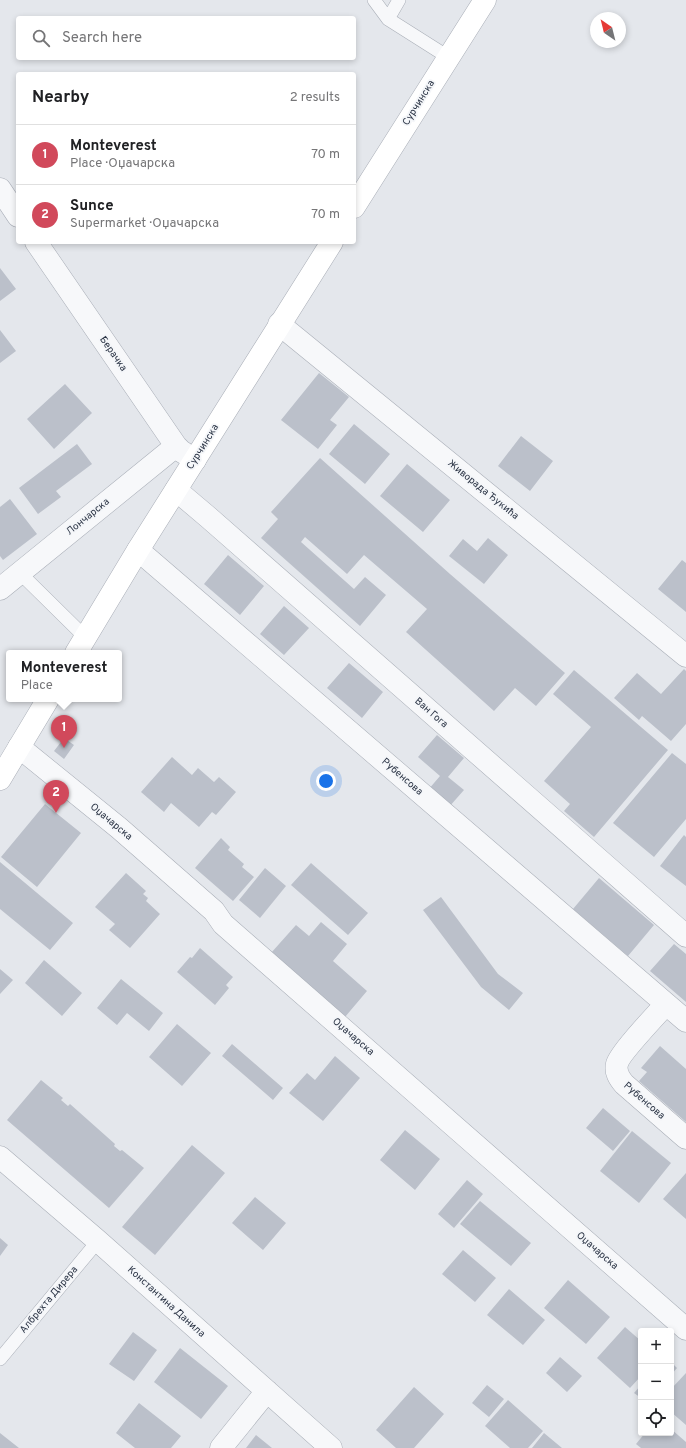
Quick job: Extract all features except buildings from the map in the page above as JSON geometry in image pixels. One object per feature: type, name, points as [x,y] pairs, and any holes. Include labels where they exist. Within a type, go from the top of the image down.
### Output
[{"type":"main road","name":"Сурчинска","points":[[356,204],[485,0]]},
{"type":"main road","name":"Сурчинска","points":[[80,645],[331,244]]},
{"type":"main road","points":[[0,779],[46,702]]},
{"type":"street","points":[[0,189],[16,213]]},
{"type":"street","name":"Берачка","points":[[37,244],[176,446],[195,460]]},
{"type":"street","name":"Живорада Ђукића","points":[[280,324],[686,656]]},
{"type":"street","name":"Лончарска","points":[[0,589],[176,446]]},
{"type":"street","name":"Ван Гога","points":[[176,490],[686,936]]},
{"type":"street","name":"Рубенсова","points":[[138,550],[686,1021]]},
{"type":"street","name":"Оџачарска","points":[[19,747],[119,828],[214,911],[223,924],[686,1329]]},
{"type":"street","name":"Рубенсова","points":[[666,1004],[624,1053],[617,1063],[616,1069],[624,1084],[686,1138]]},
{"type":"street","name":"Константина Данила","points":[[0,1157],[98,1241],[331,1448]]},
{"type":"street","points":[[221,1448],[267,1391]]},
{"type":"lane","points":[[374,0],[388,19],[448,57]]},
{"type":"lane","points":[[388,19],[399,0]]},
{"type":"lane","points":[[20,573],[80,645]]},
{"type":"lane","name":"Албрехта Дирера","points":[[0,1359],[98,1241]]},
{"type":"place","name":"Monteverest","points":[[64,748]]},
{"type":"place","name":"Sunce","points":[[56,813]]}]
